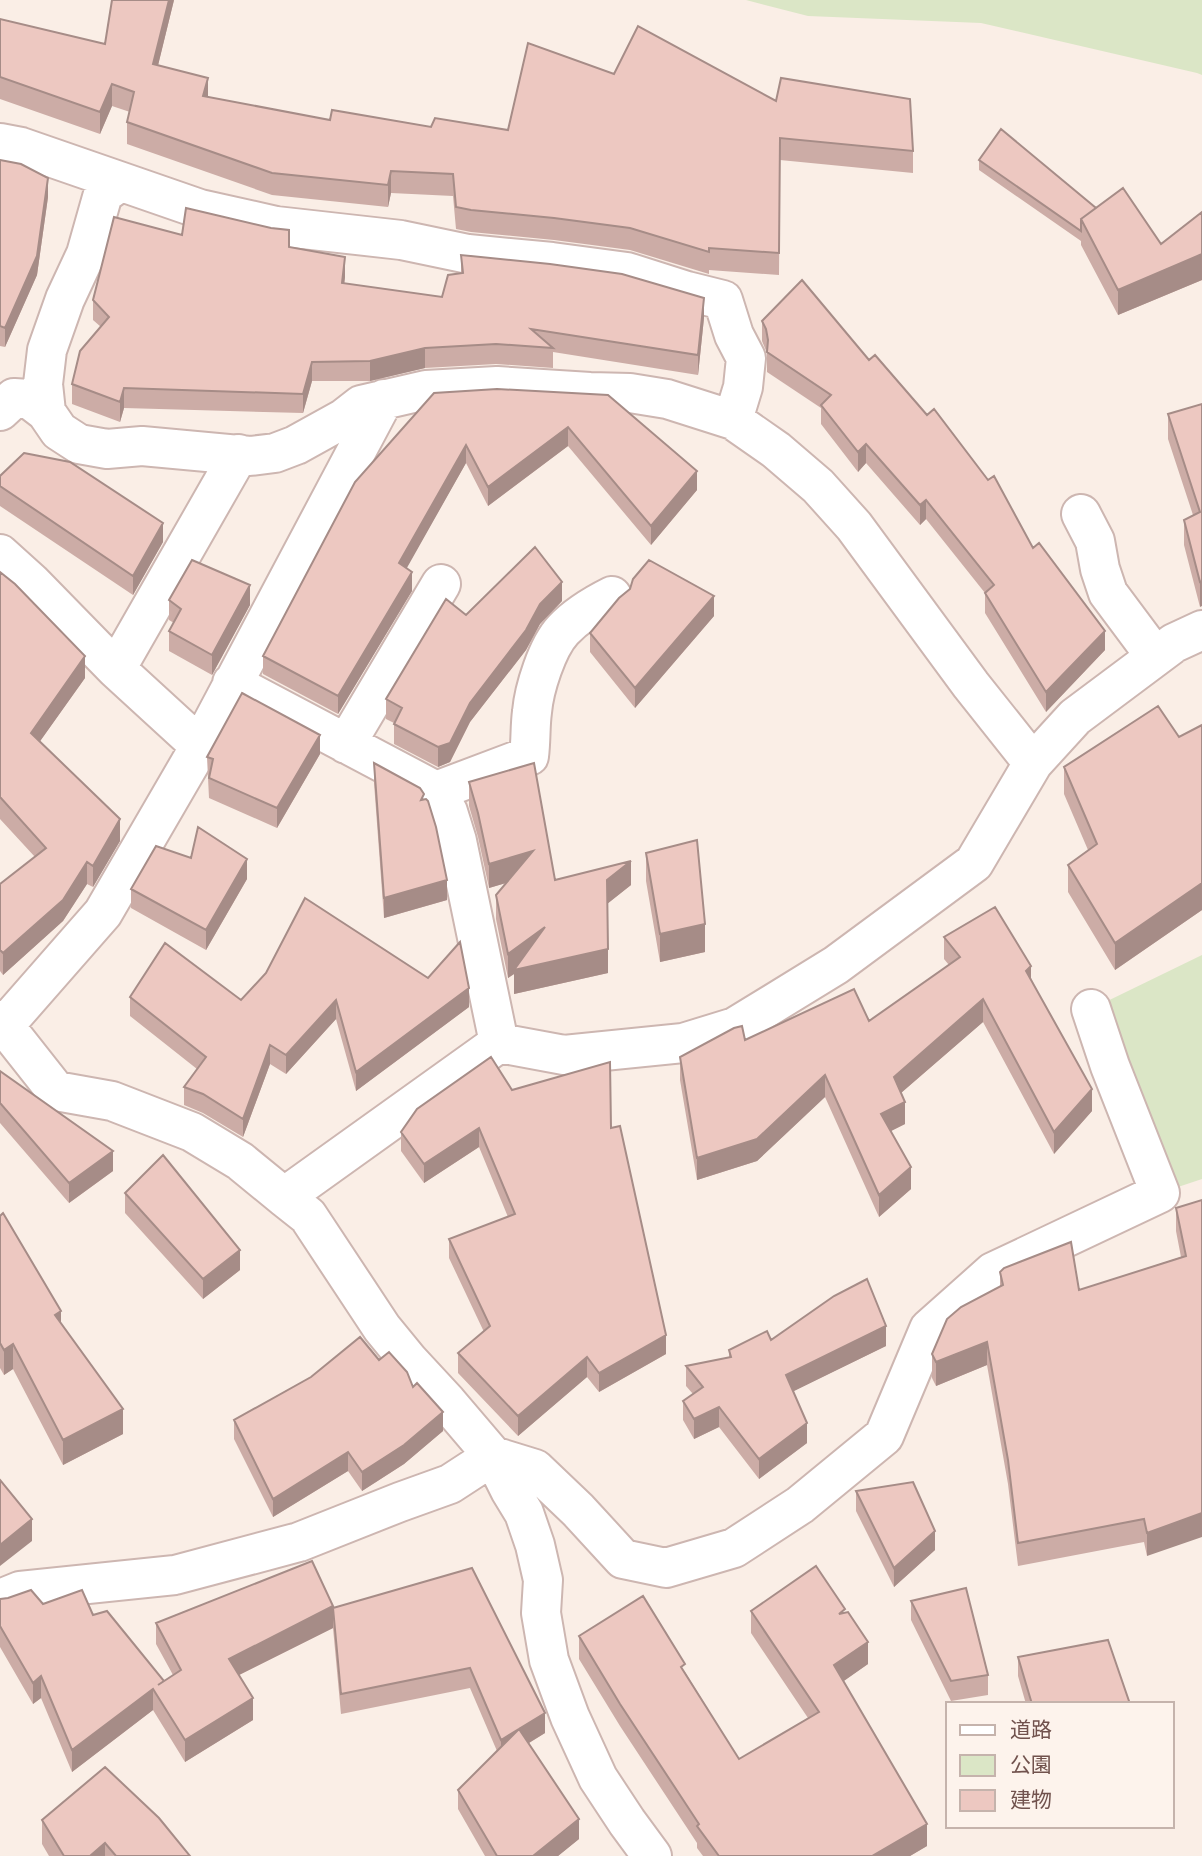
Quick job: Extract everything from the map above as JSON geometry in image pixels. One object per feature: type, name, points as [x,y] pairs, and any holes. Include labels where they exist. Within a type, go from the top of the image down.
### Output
[{"type":"street","points":[[0,143],[21,146],[201,209],[276,226],[401,240],[468,254],[627,272],[723,300],[734,335],[746,358],[743,387],[733,420]]},
{"type":"street","points":[[46,412],[43,384],[47,350],[54,326],[86,254],[103,194],[120,182]]},
{"type":"street","points":[[0,411],[14,398],[29,399],[46,412],[59,431],[79,444],[107,449],[142,446],[250,456],[275,453],[296,446],[343,419],[361,405],[426,390],[498,386],[630,393],[667,399],[733,420],[776,450],[818,486],[854,526],[971,685],[1033,763]]},
{"type":"street","points":[[384,399],[200,746],[103,913],[2,1023],[56,1091],[112,1101],[192,1132],[240,1161],[308,1216],[382,1328],[493,1456],[524,1513],[543,1580],[541,1613],[549,1660],[570,1717],[598,1778],[652,1856]]},
{"type":"street","points":[[116,669],[239,454]]},
{"type":"street","points":[[1081,514],[1095,541],[1108,593],[1155,656]]},
{"type":"street","points":[[0,554],[116,669],[200,746]]},
{"type":"street","points":[[346,744],[441,584]]},
{"type":"street","points":[[436,791],[530,755],[532,711],[537,686],[551,650],[561,632],[593,605],[612,596]]},
{"type":"street","points":[[284,1197],[499,1043],[564,1055],[683,1043],[735,1027],[836,965],[974,863],[1033,763],[1075,717],[1155,656],[1174,643],[1202,630]]},
{"type":"street","points":[[232,683],[436,791],[448,812],[457,841],[499,1043]]},
{"type":"street","points":[[493,1456],[535,1469],[623,1559],[666,1568],[734,1548],[800,1504],[884,1436],[929,1329],[958,1302],[993,1272],[1160,1193],[1110,1066],[1091,1009]]},
{"type":"street","points":[[0,1599],[20,1591],[175,1575],[299,1542],[450,1485],[493,1456]]},
{"type":"green space","points":[[746,0],[1202,0],[1202,75],[981,23],[808,16]]},
{"type":"green space","points":[[1202,955],[1202,1179],[1160,1193],[1091,1009]]},
{"type":"building","points":[[112,0],[169,0],[153,64],[208,78],[203,96],[330,120],[332,110],[431,127],[435,118],[508,130],[528,43],[614,74],[638,26],[776,101],[781,78],[910,99],[913,151],[780,138],[779,253],[709,248],[709,252],[630,228],[456,207],[453,174],[391,171],[388,185],[272,173],[127,122],[134,92],[112,84],[100,112],[0,77],[0,19],[105,44]]},
{"type":"building","points":[[1001,129],[1096,208],[1081,219],[1081,231],[979,160]]},
{"type":"building","points":[[0,160],[21,164],[48,178],[37,256],[5,328],[0,326]]},
{"type":"building","points":[[1123,188],[1161,244],[1202,212],[1202,254],[1118,290],[1081,219]]},
{"type":"building","points":[[186,208],[289,230],[289,247],[345,257],[342,283],[442,297],[448,275],[463,273],[461,255],[622,274],[704,298],[698,355],[531,329],[553,348],[496,344],[425,348],[370,361],[312,362],[303,394],[124,388],[120,402],[72,384],[80,351],[109,317],[93,300],[114,217],[182,235]]},
{"type":"building","points":[[802,280],[869,360],[875,355],[927,415],[934,409],[988,480],[994,476],[1033,548],[1039,543],[1105,631],[1046,692],[985,593],[994,585],[926,500],[920,505],[866,444],[858,452],[821,405],[831,395],[767,352],[768,340],[762,321]]},
{"type":"building","points":[[497,389],[608,395],[697,471],[651,526],[568,427],[488,487],[466,445],[399,563],[412,572],[338,696],[263,656],[355,482],[434,393]]},
{"type":"building","points":[[1202,404],[1200,582],[1184,520],[1200,512],[1168,414]]},
{"type":"building","points":[[24,453],[70,462],[163,523],[133,576],[0,486],[0,476]]},
{"type":"building","points":[[535,547],[562,582],[540,604],[526,630],[470,703],[450,743],[438,747],[394,724],[402,708],[386,699],[446,599],[466,615]]},
{"type":"building","points":[[192,560],[250,585],[212,655],[169,631],[181,609],[169,600]]},
{"type":"building","points":[[649,560],[714,596],[635,688],[590,633],[630,589],[633,579]]},
{"type":"building","points":[[0,572],[85,656],[31,733],[120,819],[93,866],[87,862],[63,900],[3,953],[0,950],[0,884],[46,848],[0,797]]},
{"type":"building","points":[[242,693],[320,735],[277,808],[209,778],[213,759],[207,757]]},
{"type":"building","points":[[1158,706],[1179,737],[1202,725],[1202,883],[1115,943],[1068,865],[1097,844],[1064,767]]},
{"type":"building","points":[[374,763],[420,788],[424,794],[421,800],[428,801],[447,880],[384,898]]},
{"type":"building","points":[[534,763],[555,880],[631,861],[607,880],[608,949],[514,970],[545,927],[508,954],[496,895],[533,851],[489,864],[469,782]]},
{"type":"building","points":[[198,827],[247,859],[206,930],[131,889],[156,846],[191,858]]},
{"type":"building","points":[[697,840],[705,924],[660,934],[646,853]]},
{"type":"building","points":[[305,898],[428,978],[460,942],[469,988],[356,1072],[336,1000],[286,1055],[270,1045],[243,1119],[203,1094],[184,1087],[206,1057],[130,997],[165,943],[241,1000],[266,973]]},
{"type":"building","points":[[995,907],[1031,966],[1026,971],[1092,1089],[1054,1132],[983,999],[894,1077],[905,1102],[881,1114],[911,1167],[879,1195],[825,1075],[757,1139],[697,1158],[680,1057],[734,1028],[742,1026],[745,1040],[854,989],[869,1021],[960,957],[944,937]]},
{"type":"building","points":[[491,1057],[512,1090],[610,1062],[611,1128],[620,1126],[666,1335],[599,1373],[587,1357],[518,1416],[458,1353],[490,1326],[449,1239],[515,1214],[479,1128],[424,1164],[401,1132],[417,1109]]},
{"type":"building","points":[[0,1071],[113,1151],[69,1183],[0,1103]]},
{"type":"building","points":[[163,1155],[240,1250],[203,1279],[125,1193]]},
{"type":"building","points":[[1202,1200],[1202,1513],[1147,1533],[1144,1519],[1018,1543],[1008,1460],[987,1342],[936,1362],[932,1354],[947,1319],[961,1307],[1003,1285],[1000,1272],[1004,1268],[1071,1242],[1079,1290],[1186,1256],[1176,1208]]},
{"type":"building","points":[[3,1213],[61,1311],[55,1315],[123,1409],[63,1440],[13,1344],[4,1350],[0,1343],[0,1216]]},
{"type":"building","points":[[867,1279],[886,1326],[786,1375],[807,1423],[759,1459],[719,1407],[694,1419],[683,1401],[703,1387],[686,1366],[731,1357],[729,1350],[767,1331],[771,1340],[834,1296]]},
{"type":"building","points":[[360,1337],[379,1360],[389,1352],[407,1372],[413,1387],[417,1383],[443,1412],[404,1445],[362,1472],[348,1452],[273,1499],[234,1420],[311,1377]]},
{"type":"building","points":[[0,1480],[32,1519],[0,1545]]},
{"type":"building","points":[[913,1482],[935,1531],[894,1568],[856,1491]]},
{"type":"building","points":[[312,1561],[333,1606],[229,1659],[253,1698],[185,1740],[153,1689],[72,1750],[41,1676],[33,1683],[0,1626],[0,1599],[31,1590],[43,1604],[82,1590],[93,1615],[107,1611],[164,1681],[158,1685],[181,1670],[156,1623]]},
{"type":"building","points":[[816,1566],[845,1609],[839,1614],[848,1612],[868,1642],[834,1665],[927,1824],[872,1856],[719,1856],[697,1826],[699,1824],[579,1636],[643,1596],[685,1664],[681,1667],[739,1759],[819,1712],[751,1611]]},
{"type":"building","points":[[472,1568],[545,1713],[501,1740],[470,1668],[341,1694],[333,1608]]},
{"type":"building","points":[[966,1588],[988,1675],[951,1681],[911,1601]]},
{"type":"building","points":[[1108,1640],[1129,1702],[1031,1702],[1018,1657]]},
{"type":"building","points":[[519,1729],[579,1819],[533,1856],[497,1856],[458,1790]]},
{"type":"building","points":[[105,1767],[159,1818],[190,1856],[116,1856],[105,1843],[90,1856],[64,1856],[42,1820]]}]
